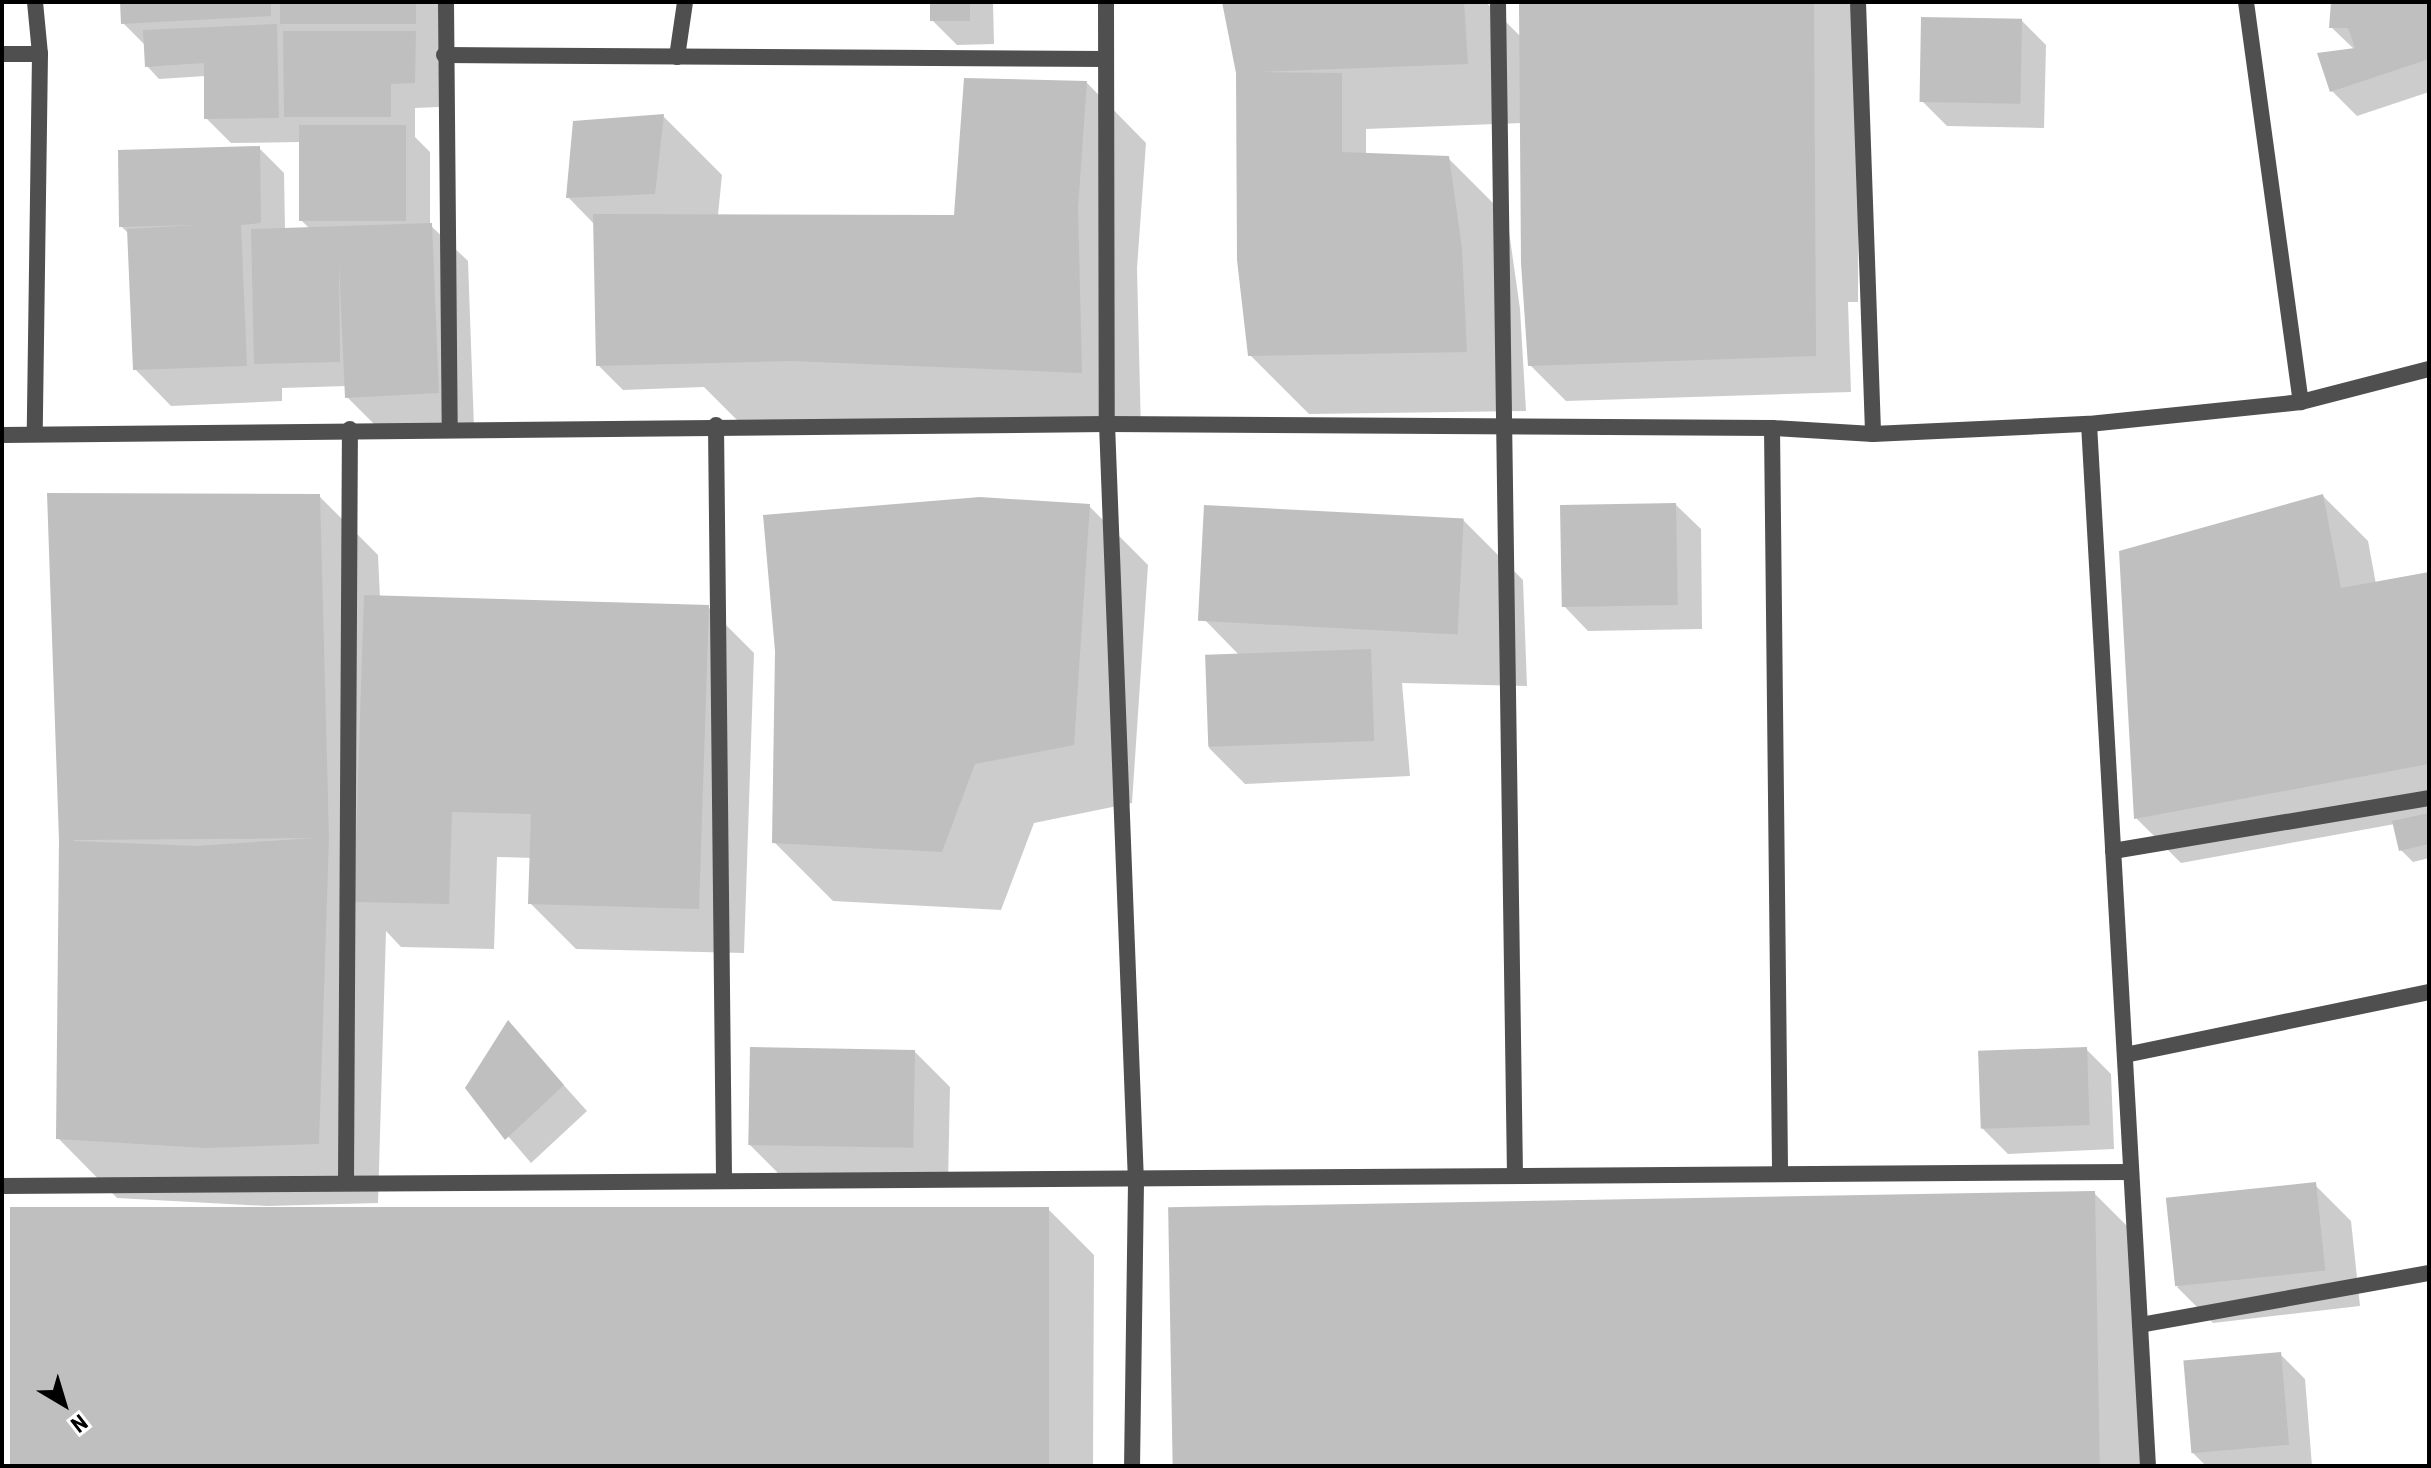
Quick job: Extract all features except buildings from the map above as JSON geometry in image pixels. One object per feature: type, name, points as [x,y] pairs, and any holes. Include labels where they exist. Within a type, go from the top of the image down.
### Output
[{"type":"street","points":[[35,2],[40,54],[35,434]]},
{"type":"street","points":[[446,2],[444,55],[450,428]]},
{"type":"street","points":[[677,57],[685,2]]},
{"type":"street","points":[[1106,2],[1107,424],[1136,1182],[1132,1466]]},
{"type":"street","points":[[1498,2],[1515,1173]]},
{"type":"street","points":[[1858,2],[1873,434]]},
{"type":"street","points":[[2246,2],[2301,402]]},
{"type":"street","points":[[2,54],[40,54]]},
{"type":"street","points":[[444,55],[1106,59]]},
{"type":"street","points":[[2,435],[716,425],[1107,424],[1505,429],[1772,428],[1873,434],[2089,424],[2301,402],[2429,369]]},
{"type":"street","points":[[2089,424],[2148,1466]]},
{"type":"street","points":[[716,425],[724,1179]]},
{"type":"street","points":[[1772,428],[1780,1173]]},
{"type":"street","points":[[346,1182],[350,429]]},
{"type":"street","points":[[2113,851],[2429,798]]},
{"type":"street","points":[[2125,1055],[2429,992]]},
{"type":"street","points":[[2,1186],[724,1179],[1136,1182],[1515,1173],[2131,1172]]},
{"type":"street","points":[[2140,1325],[2429,1273]]}]
